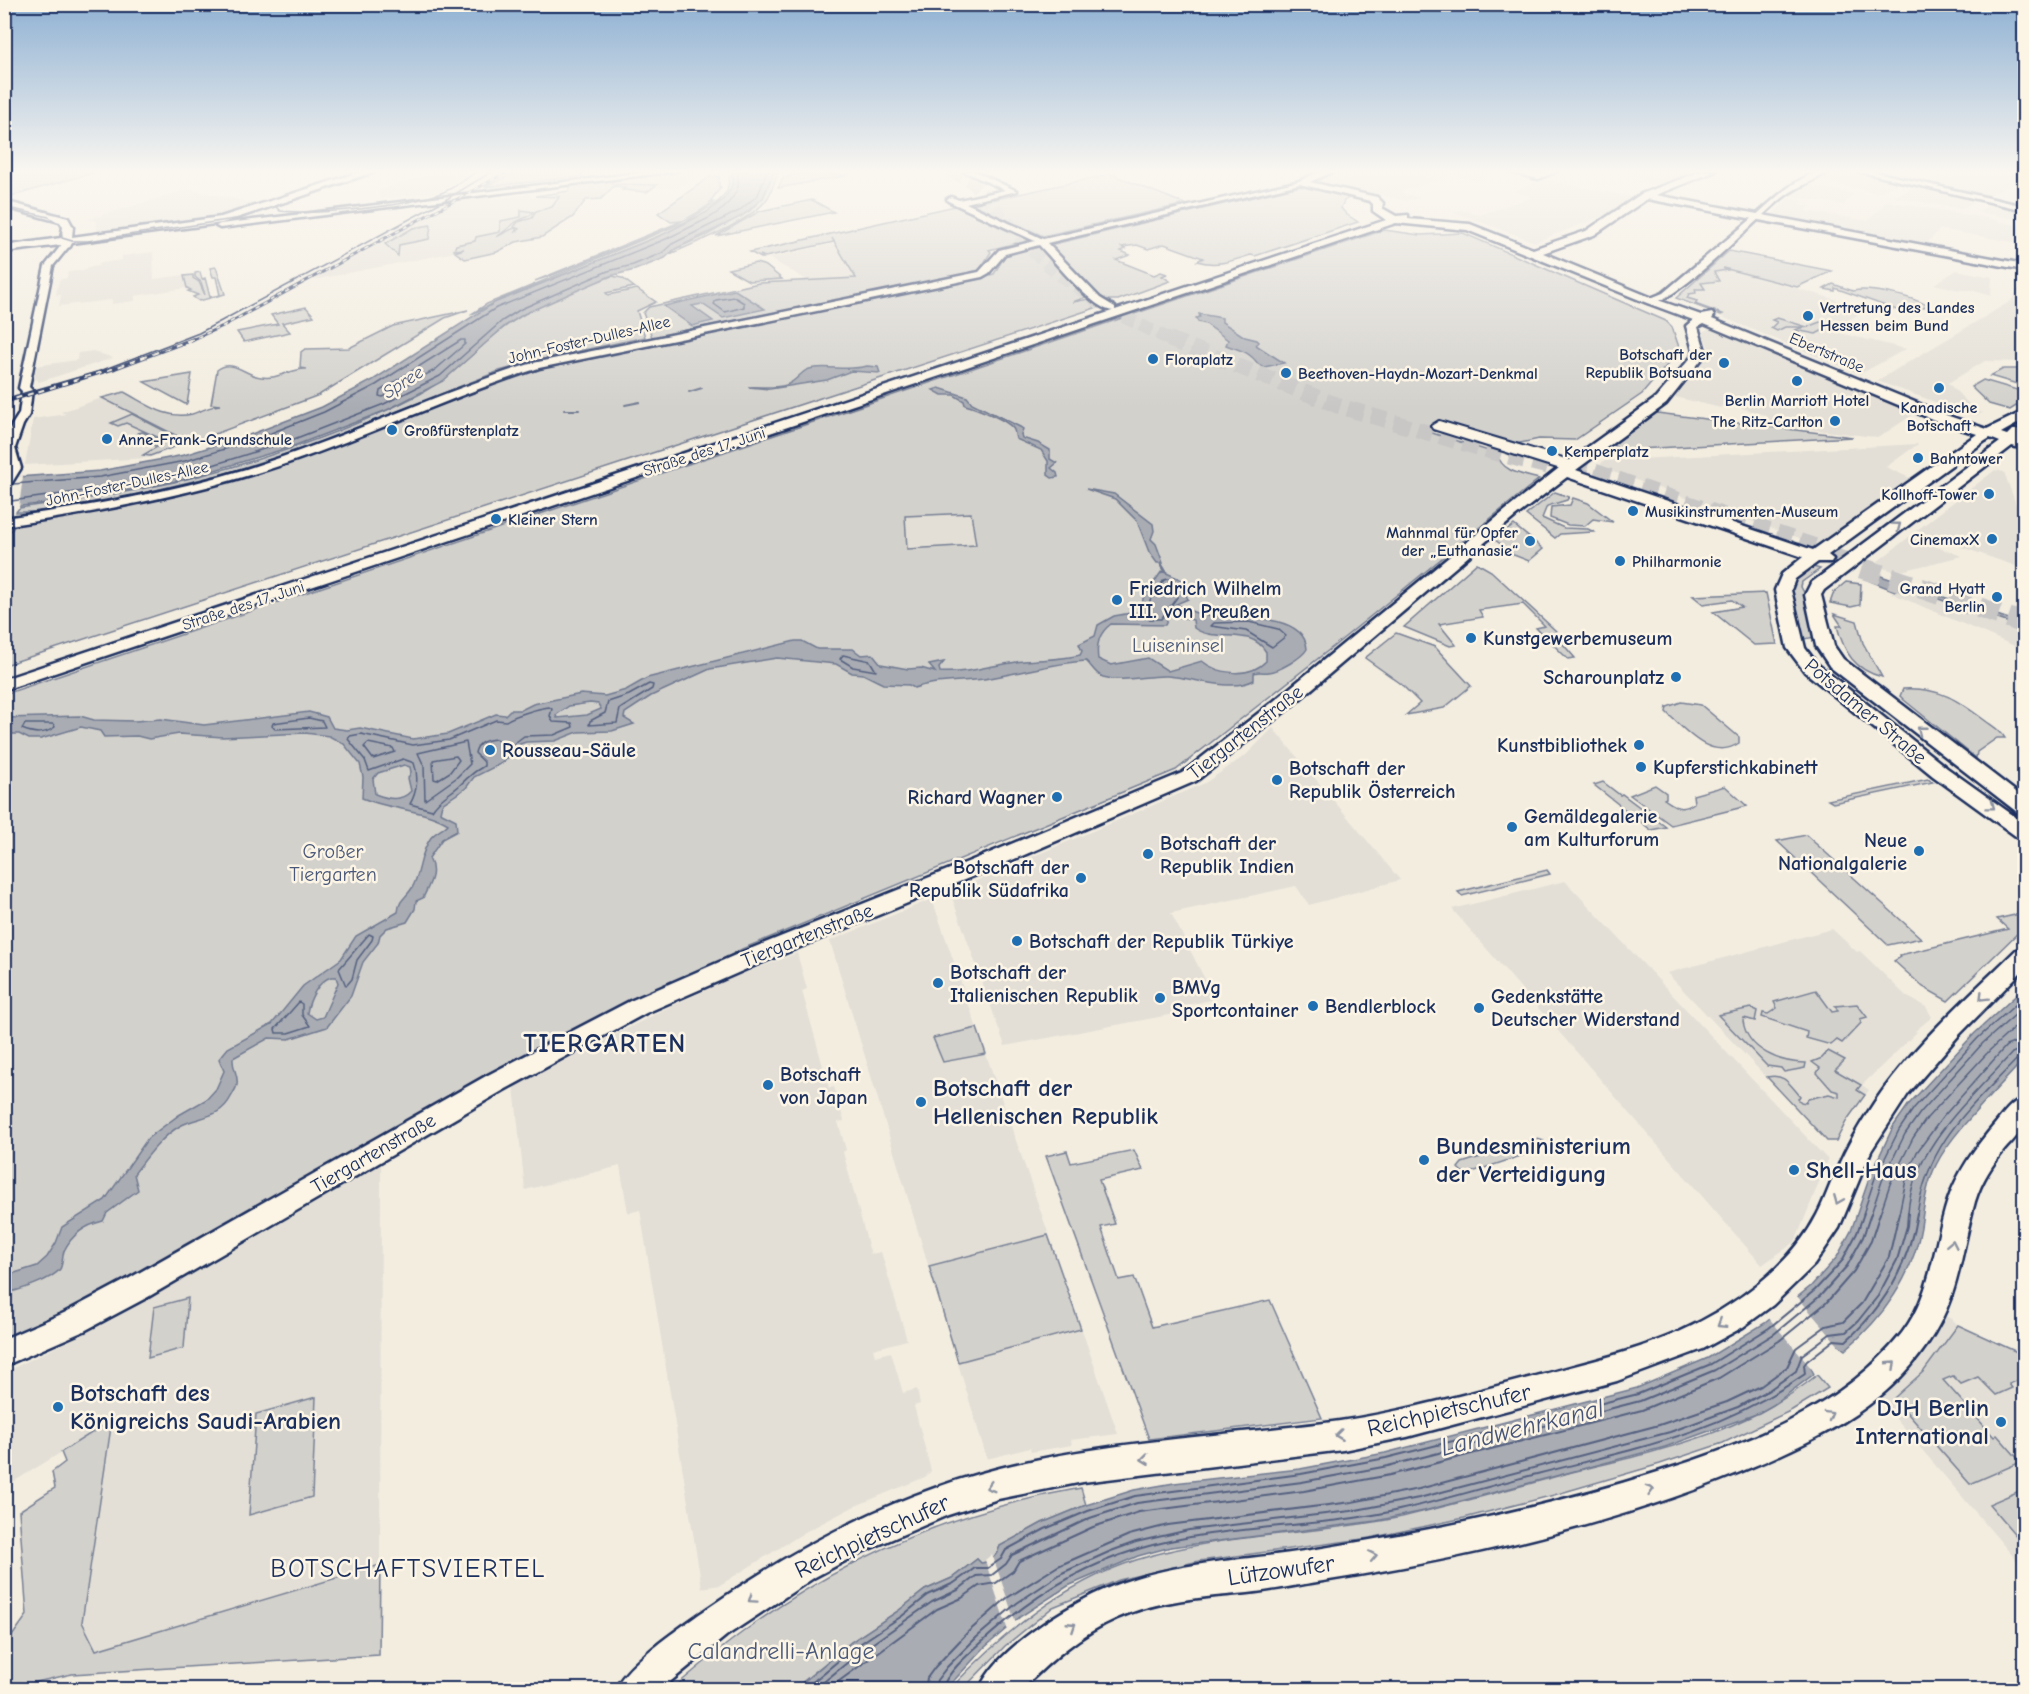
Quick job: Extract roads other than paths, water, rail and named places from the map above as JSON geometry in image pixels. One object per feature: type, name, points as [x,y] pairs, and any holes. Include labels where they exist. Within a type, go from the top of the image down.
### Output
[{"type":"highway","points":[[1437,428],[1567,469]]},
{"type":"main road","name":"Straße des 17. Juni","points":[[4,675],[1295,250]]},
{"type":"main road","name":"Straße des 17. Juni","points":[[4,685],[1299,250]]},
{"type":"main road","name":"Ebertstraße","points":[[1533,250],[1710,319],[1932,411],[1993,432],[2020,437]]},
{"type":"main road","points":[[1538,252],[1543,250]]},
{"type":"main road","points":[[1934,250],[2025,267]]},
{"type":"main road","points":[[1567,469],[1667,395],[1701,353],[1692,330],[1710,319]]},
{"type":"main road","name":"Potsdamer Straße","points":[[2025,415],[1959,454],[1818,554],[1788,577],[1783,590],[1796,648],[1805,663],[1940,772],[2025,832]]},
{"type":"main road","name":"Potsdamer Straße","points":[[2020,437],[1851,561],[1817,587],[1813,595],[1826,646],[1833,659],[1875,695],[2025,808]]},
{"type":"main road","points":[[1567,469],[1818,554],[1851,561]]},
{"type":"main road","name":"Tiergartenstraße","points":[[4,1353],[74,1322],[138,1288],[495,1083],[618,1017],[748,958],[978,866],[1189,777],[1567,469]]},
{"type":"main road","name":"Reichpietschufer","points":[[632,1689],[719,1622],[786,1575],[854,1539],[926,1507],[996,1485],[1082,1467],[1348,1434],[1479,1405],[1625,1366],[1673,1348],[1718,1327],[1769,1290],[1812,1248],[1836,1206],[1851,1166],[1864,1140],[1898,1087],[2025,956]]},
{"type":"main road","name":"Lützowufer","points":[[996,1689],[1024,1660],[1069,1627],[1105,1606],[1145,1591],[1192,1581],[1257,1575],[1416,1548],[1594,1506],[1702,1474],[1837,1412],[1871,1385],[1909,1348],[1930,1317],[1938,1301],[1965,1190],[1978,1166],[2025,1108]]},
{"type":"street","points":[[7,482],[15,461],[8,455],[17,420],[24,415],[27,390],[24,388],[53,250]]},
{"type":"street","points":[[52,260],[61,250]]},
{"type":"street","name":"John-Foster-Dulles-Allee","points":[[4,522],[120,504],[221,480],[325,446],[472,387],[537,365],[976,276],[986,273],[1001,252],[1009,250]]},
{"type":"street","points":[[1050,250],[1097,300],[1112,309]]},
{"type":"street","points":[[1654,299],[1672,290],[1719,250]]},
{"type":"water","name":"Spree","points":[[624,250],[674,250],[665,258],[635,270],[610,276],[524,314],[505,326],[443,381],[387,410],[291,447],[182,480],[90,498],[5,508],[4,478],[100,471],[184,455],[249,435],[322,407],[373,380],[494,303]]},
{"type":"water","points":[[735,290],[765,309],[723,318],[702,304],[692,306],[713,321],[692,326],[664,306]]},
{"type":"water","points":[[1199,314],[1222,318],[1222,322],[1245,337],[1257,340],[1259,342],[1256,345],[1284,363],[1264,367],[1258,364],[1248,354],[1226,345],[1228,340],[1206,324],[1198,322],[1196,318],[1200,317]]},
{"type":"water","points":[[878,367],[880,373],[851,371],[827,380],[770,389],[748,387],[786,385],[814,368]]},
{"type":"water","points":[[939,388],[967,397],[972,403],[1023,429],[1022,438],[1050,450],[1050,459],[1057,463],[1051,468],[1058,477],[1052,478],[1048,475],[1048,461],[1041,450],[1016,439],[1011,426],[965,405],[964,401],[954,395],[942,395],[933,390]]},
{"type":"water","points":[[1086,489],[1114,494],[1153,524],[1154,531],[1151,539],[1156,544],[1163,563],[1157,563],[1149,552],[1137,521],[1115,499]]},
{"type":"water","points":[[1162,571],[1182,580],[1182,587],[1188,599],[1176,604],[1206,615],[1267,619],[1282,623],[1303,637],[1307,649],[1284,667],[1269,672],[1254,673],[1254,680],[1235,685],[1167,676],[1111,679],[1098,674],[1086,661],[984,679],[940,682],[914,688],[909,685],[883,684],[863,674],[852,673],[836,664],[777,658],[710,669],[651,696],[625,713],[624,718],[634,724],[612,731],[578,732],[555,741],[520,744],[504,762],[474,777],[466,788],[442,804],[440,812],[456,820],[457,831],[442,839],[429,858],[432,873],[423,898],[416,901],[415,909],[407,922],[387,928],[380,935],[378,943],[363,962],[351,996],[327,1027],[289,1039],[269,1038],[233,1058],[237,1085],[226,1104],[215,1113],[180,1126],[161,1141],[134,1174],[138,1190],[107,1213],[103,1221],[75,1235],[64,1251],[61,1267],[56,1273],[34,1284],[5,1293],[5,1276],[37,1266],[47,1257],[62,1227],[105,1200],[148,1138],[179,1115],[207,1099],[216,1089],[224,1071],[219,1059],[228,1048],[272,1024],[303,986],[341,959],[356,936],[398,912],[401,901],[415,882],[426,845],[448,824],[428,815],[362,798],[363,777],[360,764],[344,744],[329,736],[305,733],[223,737],[179,734],[149,739],[137,736],[104,737],[100,731],[81,727],[41,739],[29,739],[19,734],[5,734],[5,718],[80,716],[94,720],[161,719],[204,725],[309,712],[327,717],[333,728],[347,730],[360,728],[413,739],[448,734],[496,714],[505,715],[510,710],[521,710],[533,704],[581,694],[605,696],[626,690],[647,678],[795,641],[802,641],[817,649],[853,649],[861,655],[873,654],[881,664],[908,669],[921,668],[935,672],[929,665],[944,662],[939,668],[940,672],[951,672],[1024,661],[1073,657],[1080,655],[1082,651],[1079,644],[1095,636],[1098,625],[1114,616],[1142,611],[1143,598]],"holes":[[[1170,615],[1193,620],[1194,628],[1203,633],[1251,639],[1266,652],[1266,661],[1252,670],[1234,673],[1217,669],[1202,661],[1168,671],[1148,658],[1111,665],[1098,659],[1099,639],[1111,624],[1165,625]],[[590,703],[598,704],[601,709],[587,715],[557,718],[556,715],[569,706]],[[404,765],[410,767],[411,772],[408,778],[411,791],[399,798],[375,794],[373,779],[378,773]],[[336,977],[338,983],[323,1017],[316,1019],[307,1013],[308,1008],[315,992],[326,979]]]},
{"type":"water","points":[[1878,575],[2024,624],[2024,628],[1915,591],[1911,593],[1900,588],[1895,591],[1870,581]]},
{"type":"water","name":"Landwehrkanal","points":[[2024,988],[2024,1059],[1964,1125],[1943,1152],[1928,1188],[1917,1245],[1911,1263],[1894,1296],[1859,1338],[1845,1350],[1838,1345],[1810,1366],[1814,1374],[1759,1413],[1665,1447],[1424,1511],[1376,1521],[1171,1547],[1138,1556],[1068,1586],[1021,1616],[984,1648],[946,1689],[794,1690],[851,1642],[925,1590],[952,1578],[977,1559],[981,1563],[991,1560],[1000,1546],[1042,1523],[1086,1505],[1134,1490],[1174,1483],[1300,1469],[1385,1453],[1637,1388],[1708,1358],[1765,1323],[1811,1286],[1837,1257],[1851,1231],[1870,1176],[1893,1127],[1909,1104],[1974,1034]]},
{"type":"waterway","points":[[689,392],[702,388]]},
{"type":"waterway","points":[[625,405],[640,402]]},
{"type":"waterway","points":[[564,410],[579,410]]},
{"type":"waterway","points":[[1161,564],[1166,572]]},
{"type":"tunnel","points":[[1032,250],[1057,273],[1108,309],[1173,341]]},
{"type":"tunnel","points":[[1169,339],[1339,406],[1496,453],[1587,477]]},
{"type":"tunnel","points":[[1572,464],[1820,548]]},
{"type":"tunnel","points":[[1802,548],[1837,560]]},
{"type":"tunnel","points":[[1832,558],[2024,623]]},
{"type":"tram line","points":[[4,399],[100,371],[199,333],[352,250]]},
{"type":"railway","points":[[189,341],[223,326],[363,250]]},
{"type":"railway","points":[[4,402],[115,368],[193,339]]},
{"type":"place","name":"Vertretung des Landes Hessen beim Bund","points":[[1808,316]]},
{"type":"place","name":"Floraplatz","points":[[1153,359]]},
{"type":"place","name":"Botschaft der Republik Botsuana","points":[[1724,363]]},
{"type":"place","name":"Beethoven-Haydn-Mozart-Denkmal","points":[[1286,373]]},
{"type":"place","name":"Berlin Marriott Hotel","points":[[1797,381]]},
{"type":"place","name":"Kanadische Botschaft","points":[[1939,388]]},
{"type":"place","name":"The Ritz-Carlton","points":[[1835,421]]},
{"type":"place","name":"Großfürstenplatz","points":[[392,430]]},
{"type":"place","name":"Anne-Frank-Grundschule","points":[[107,439]]},
{"type":"place","name":"Kemperplatz","points":[[1552,451]]},
{"type":"place","name":"Bahntower","points":[[1918,458]]},
{"type":"place","name":"Kollhoff-Tower","points":[[1989,494]]},
{"type":"place","name":"Musikinstrumenten-Museum","points":[[1633,511]]},
{"type":"place","name":"Kleiner Stern","points":[[496,519]]},
{"type":"place","name":"CinemaxX","points":[[1992,539]]},
{"type":"place","name":"Mahnmal für Opfer der „Euthanasie“","points":[[1530,541]]},
{"type":"place","name":"Philharmonie","points":[[1620,561]]},
{"type":"place","name":"Grand Hyatt Berlin","points":[[1997,597]]},
{"type":"place","name":"Friedrich Wilhelm III. von Preußen","points":[[1117,600]]},
{"type":"place","name":"Kunstgewerbemuseum","points":[[1471,638]]},
{"type":"place","name":"Scharounplatz","points":[[1676,677]]},
{"type":"place","name":"Kunstbibliothek","points":[[1639,745]]},
{"type":"place","name":"Rousseau-Säule","points":[[490,750]]},
{"type":"place","name":"Kupferstichkabinett","points":[[1641,767]]},
{"type":"place","name":"Botschaft der Republik Österreich","points":[[1277,780]]},
{"type":"place","name":"Richard Wagner","points":[[1057,797]]},
{"type":"place","name":"Gemäldegalerie am Kulturforum","points":[[1512,827]]},
{"type":"place","name":"Neue Nationalgalerie","points":[[1919,851]]},
{"type":"place","name":"Botschaft der Republik Indien","points":[[1148,854]]},
{"type":"place","name":"Botschaft der Republik Südafrika","points":[[1081,878]]},
{"type":"place","name":"Botschaft der Republik Türkiye","points":[[1017,941]]},
{"type":"place","name":"Botschaft der Italienischen Republik","points":[[938,983]]},
{"type":"place","name":"BMVg Sportcontainer","points":[[1160,998]]},
{"type":"place","name":"Bendlerblock","points":[[1313,1006]]},
{"type":"place","name":"Gedenkstätte Deutscher Widerstand","points":[[1479,1008]]},
{"type":"place","name":"Botschaft von Japan","points":[[768,1085]]},
{"type":"place","name":"Botschaft der Hellenischen Republik","points":[[921,1102]]},
{"type":"place","name":"Bundesministerium der Verteidigung","points":[[1424,1160]]},
{"type":"place","name":"Shell-Haus","points":[[1794,1170]]},
{"type":"place","name":"Botschaft des Königreichs Saudi-Arabien","points":[[58,1407]]},
{"type":"place","name":"DJH Berlin International","points":[[2001,1422]]},
{"type":"district","name":"TIERGARTEN","points":[[605,1043]]},
{"type":"district","name":"BOTSCHAFTSVIERTEL","points":[[408,1568]]},
{"type":"park label","name":"Luiseninsel","points":[[1178,645]]},
{"type":"park label","name":"Großer Tiergarten","points":[[333,862]]},
{"type":"park label","name":"Calandrelli-Anlage","points":[[781,1651]]}]
